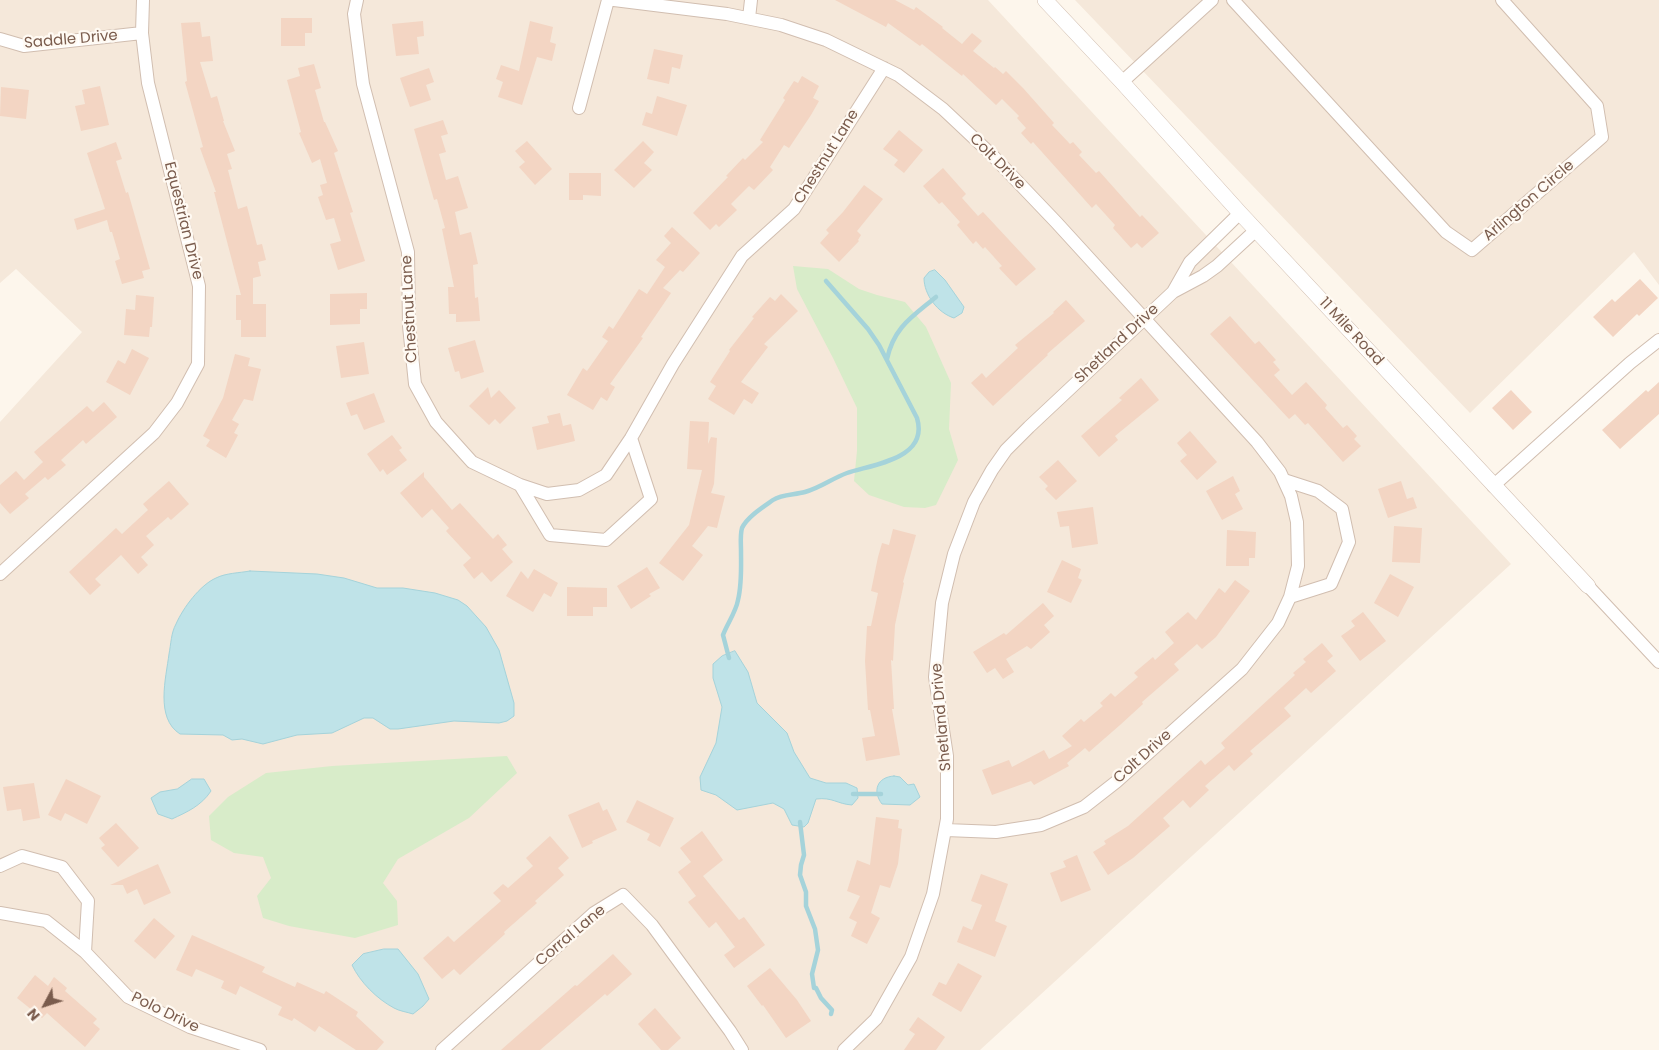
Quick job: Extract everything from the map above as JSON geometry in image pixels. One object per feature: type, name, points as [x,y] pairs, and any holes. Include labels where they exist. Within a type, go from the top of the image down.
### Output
[{"type":"street","name":"Equestrian Drive","points":[[0,574],[154,433],[176,403],[198,364],[199,286],[148,83],[142,33],[143,0]]},
{"type":"street","name":"Chestnut Lane","points":[[357,0],[354,14],[363,84],[408,252],[409,326],[414,384],[436,422],[472,462],[520,486],[548,494],[579,490],[606,475],[673,364],[742,256],[794,208],[884,68]]},
{"type":"street","points":[[578,108],[608,0]]},
{"type":"street","name":"Colt Drive","points":[[614,0],[727,14],[781,24],[826,40],[898,75],[943,109],[993,156],[1056,222],[1257,442],[1280,472],[1291,496],[1297,522],[1298,566],[1290,597],[1278,623],[1242,669],[1116,782],[1084,807],[1042,825],[996,832],[946,830]]},
{"type":"street","points":[[749,18],[751,0]]},
{"type":"street","name":"11 Mile Road","points":[[1045,0],[1493,486],[1659,662]]},
{"type":"street","points":[[1122,82],[1212,0]]},
{"type":"street","name":"Arlington Circle","points":[[1233,0],[1446,232],[1472,250],[1602,137],[1597,106],[1502,0]]},
{"type":"street","name":"Saddle Drive","points":[[0,39],[24,46],[142,33]]},
{"type":"street","name":"Shetland Drive","points":[[1173,292],[1190,262],[1240,213]]},
{"type":"street","name":"Shetland Drive","points":[[844,1050],[876,1020],[911,957],[933,894],[946,830],[947,756],[935,677],[942,603],[957,545],[974,502],[1006,450],[1173,292],[1217,266],[1256,230]]},
{"type":"street","points":[[1493,486],[1630,362],[1659,340]]},
{"type":"street","points":[[520,486],[550,535],[606,540],[651,499],[630,438]]},
{"type":"street","points":[[1284,480],[1318,491],[1342,509],[1349,542],[1331,584],[1290,597]]},
{"type":"street","points":[[0,866],[22,856],[62,866],[88,901],[85,952]]},
{"type":"street","name":"Corral Lane","points":[[442,1050],[594,913],[623,895],[652,925],[730,1030],[742,1050]]},
{"type":"street","name":"Polo Drive","points":[[0,913],[46,921],[85,952],[128,997],[190,1027],[260,1050]]},
{"type":"shaded area","points":[[0,0],[988,0],[1511,564],[980,1050],[0,1050],[0,422],[82,332],[16,269],[0,283]]},
{"type":"shaded area","points":[[1075,0],[1659,0],[1659,285],[1634,252],[1470,413]]},
{"type":"green space","points":[[793,266],[828,269],[859,289],[905,302],[926,327],[951,383],[949,429],[958,460],[936,505],[925,508],[904,507],[869,495],[854,481],[857,451],[857,408],[797,289]]},
{"type":"green space","points":[[507,756],[517,773],[469,818],[398,859],[383,883],[397,901],[398,925],[355,938],[289,926],[263,918],[257,896],[271,878],[263,857],[234,853],[211,840],[209,816],[228,797],[266,773],[332,766]]},
{"type":"water","points":[[935,270],[945,280],[964,307],[962,313],[954,318],[937,308],[926,291],[924,278],[929,272]]},
{"type":"water","points":[[250,571],[317,574],[344,578],[377,588],[403,588],[435,593],[458,600],[467,606],[486,627],[499,650],[514,703],[514,716],[507,721],[499,723],[454,721],[398,729],[390,729],[373,718],[364,718],[332,733],[297,735],[263,744],[242,739],[232,740],[223,735],[180,734],[172,727],[167,718],[164,697],[174,627],[193,598],[210,581],[224,575]]},
{"type":"water","points":[[735,651],[748,672],[757,703],[787,733],[794,752],[810,778],[826,783],[846,783],[857,788],[858,798],[852,805],[827,799],[816,799],[808,823],[804,827],[792,825],[784,809],[773,803],[737,810],[716,795],[701,790],[700,777],[716,743],[722,707],[713,678],[713,664],[722,656]]},
{"type":"water","points":[[894,776],[900,777],[908,785],[914,784],[920,797],[910,805],[882,804],[877,794],[878,786],[884,779]]},
{"type":"water","points":[[192,779],[204,779],[211,791],[203,801],[172,819],[158,814],[151,798],[160,792],[177,789]]},
{"type":"water","points":[[384,949],[398,949],[418,974],[429,999],[413,1014],[396,1009],[381,1000],[364,984],[352,965],[363,954]]},
{"type":"building","points":[[835,0],[895,0],[914,10],[916,7],[962,44],[972,33],[982,41],[973,51],[1003,74],[1006,71],[1054,123],[1052,125],[1070,144],[1073,142],[1082,152],[1079,155],[1096,173],[1099,171],[1140,217],[1142,215],[1159,233],[1142,248],[1137,243],[1131,248],[1113,228],[1115,225],[1096,204],[1092,208],[1033,142],[1031,144],[1021,133],[1026,128],[1017,118],[1019,116],[1002,99],[996,105],[963,74],[962,76],[922,44],[920,46],[888,23],[886,27]]},
{"type":"building","points":[[281,18],[312,18],[312,33],[305,33],[305,46],[281,46]]},
{"type":"building","points":[[423,21],[424,36],[417,37],[419,54],[396,56],[392,24]]},
{"type":"building","points":[[530,21],[553,27],[550,42],[556,44],[552,61],[537,57],[522,105],[498,97],[503,82],[496,79],[501,65],[519,71]]},
{"type":"building","points":[[200,22],[202,37],[210,36],[213,61],[200,62],[211,98],[217,96],[223,121],[235,151],[227,154],[232,169],[228,170],[238,209],[247,206],[257,245],[262,244],[266,260],[258,262],[261,276],[253,278],[253,304],[266,304],[266,337],[241,337],[241,320],[236,320],[236,295],[241,295],[214,192],[216,192],[200,148],[203,147],[185,82],[187,81],[181,23]]},
{"type":"building","points":[[654,49],[683,55],[680,69],[672,67],[669,84],[647,79]]},
{"type":"building","points":[[314,64],[321,88],[315,90],[324,122],[338,151],[334,153],[353,212],[350,213],[365,261],[338,270],[330,244],[341,241],[334,218],[326,220],[318,197],[323,195],[320,185],[327,183],[320,159],[312,163],[299,133],[301,132],[287,80],[300,76],[298,68]]},
{"type":"building","points":[[429,68],[434,82],[426,85],[431,100],[410,107],[400,78]]},
{"type":"building","points":[[802,76],[819,86],[813,98],[819,101],[811,115],[789,148],[784,145],[770,167],[773,170],[754,190],[749,186],[731,204],[737,210],[719,227],[716,224],[710,230],[693,213],[728,177],[726,176],[743,158],[745,160],[763,142],[760,140],[785,100],[783,98],[794,81],[798,83]]},
{"type":"building","points":[[100,86],[109,125],[81,131],[75,106],[85,104],[82,90]]},
{"type":"building","points":[[1,87],[29,90],[26,119],[0,116]]},
{"type":"building","points":[[657,96],[687,105],[677,136],[642,125],[646,112],[652,114]]},
{"type":"building","points":[[443,120],[448,134],[441,136],[446,152],[439,154],[446,180],[458,176],[468,208],[455,212],[460,235],[471,232],[478,264],[473,265],[475,298],[478,297],[480,321],[456,322],[456,314],[449,314],[448,287],[454,287],[442,229],[445,228],[437,199],[434,200],[414,129]]},
{"type":"building","points":[[899,130],[923,150],[904,173],[894,165],[898,160],[883,149]]},
{"type":"building","points":[[527,141],[552,169],[535,185],[519,167],[525,162],[515,151]]},
{"type":"building","points":[[643,141],[654,152],[644,163],[652,170],[634,188],[614,170]]},
{"type":"building","points":[[116,142],[122,159],[116,161],[126,193],[128,192],[150,269],[142,271],[144,278],[122,284],[115,261],[120,259],[107,220],[77,230],[74,219],[105,209],[87,153]]},
{"type":"building","points":[[943,168],[966,194],[962,198],[978,216],[983,212],[1036,269],[1016,286],[999,268],[1002,266],[985,247],[983,249],[976,241],[973,244],[957,225],[960,222],[942,202],[939,204],[923,186]]},
{"type":"building","points":[[569,173],[601,173],[601,196],[583,195],[583,200],[569,200]]},
{"type":"building","points":[[864,185],[883,199],[857,231],[861,235],[859,241],[839,262],[820,243],[829,233],[826,230]]},
{"type":"building","points":[[672,227],[700,253],[683,272],[680,270],[663,288],[671,293],[641,337],[643,338],[610,384],[615,387],[607,401],[601,397],[593,410],[567,395],[583,368],[587,371],[608,341],[602,337],[609,326],[613,329],[639,289],[647,294],[665,267],[656,260],[671,243],[664,236]]},
{"type":"building","points":[[1640,279],[1658,298],[1639,316],[1637,314],[1613,337],[1593,317],[1612,299],[1615,302]]},
{"type":"building","points":[[367,293],[367,309],[360,309],[360,324],[330,325],[330,294]]},
{"type":"building","points":[[781,294],[798,311],[764,344],[768,347],[741,382],[759,393],[752,404],[744,399],[734,415],[708,399],[716,386],[710,382],[729,350],[754,318],[752,317],[770,297],[775,301]]},
{"type":"building","points":[[136,295],[154,297],[152,327],[150,327],[149,337],[124,335],[126,309],[135,310]]},
{"type":"building","points":[[1066,300],[1085,321],[1047,354],[993,406],[971,383],[982,373],[986,378],[1018,348],[1015,345],[1054,313]]},
{"type":"building","points":[[1230,316],[1255,344],[1259,341],[1276,360],[1273,362],[1280,370],[1274,375],[1292,395],[1306,382],[1327,405],[1325,408],[1343,428],[1347,425],[1357,436],[1354,439],[1361,446],[1343,462],[1308,423],[1305,425],[1295,414],[1289,419],[1210,334]]},
{"type":"building","points":[[475,340],[484,372],[461,379],[459,371],[455,372],[448,348]]},
{"type":"building","points":[[364,342],[369,374],[341,378],[336,346]]},
{"type":"building","points":[[132,349],[149,358],[130,395],[106,382],[118,360],[125,364]]},
{"type":"building","points":[[235,354],[250,358],[248,366],[261,369],[253,401],[244,399],[232,420],[239,424],[234,433],[238,435],[226,458],[206,446],[210,440],[203,436],[223,398]]},
{"type":"building","points":[[1141,378],[1159,400],[1115,436],[1118,440],[1099,457],[1081,436],[1122,400],[1119,398]]},
{"type":"building","points":[[1659,382],[1659,414],[1620,449],[1602,430],[1646,390],[1648,392]]},
{"type":"building","points":[[488,387],[491,398],[499,390],[516,408],[500,424],[495,419],[489,425],[469,406]]},
{"type":"building","points":[[1511,390],[1532,412],[1513,430],[1492,408]]},
{"type":"building","points":[[374,393],[385,422],[364,430],[357,414],[351,416],[346,403]]},
{"type":"building","points":[[104,402],[117,417],[86,444],[83,440],[61,460],[66,465],[48,480],[45,477],[25,494],[29,498],[10,514],[0,503],[0,485],[16,471],[24,480],[43,462],[34,452],[87,406],[93,412]]},
{"type":"building","points":[[560,413],[563,426],[571,424],[575,441],[537,450],[532,427],[549,423],[547,416]]},
{"type":"building","points":[[690,421],[709,422],[708,444],[711,437],[717,438],[714,484],[711,493],[725,496],[717,528],[708,526],[692,546],[703,555],[683,581],[659,563],[689,525],[702,470],[687,469]]},
{"type":"building","points":[[1190,431],[1217,462],[1197,480],[1180,461],[1187,455],[1177,443]]},
{"type":"building","points":[[392,435],[402,448],[399,450],[407,460],[387,475],[383,469],[380,472],[367,454]]},
{"type":"building","points":[[1058,460],[1077,481],[1056,500],[1045,489],[1048,486],[1039,477]]},
{"type":"building","points":[[424,472],[424,477],[452,510],[460,503],[493,539],[498,534],[507,545],[502,549],[513,562],[491,582],[482,572],[474,579],[463,565],[471,558],[446,531],[449,528],[432,509],[422,518],[400,493]]},
{"type":"building","points":[[1233,476],[1240,491],[1235,494],[1243,509],[1222,520],[1206,491]]},
{"type":"building","points":[[169,481],[189,504],[171,520],[168,517],[146,536],[154,545],[141,557],[148,565],[138,574],[121,555],[95,579],[101,585],[90,595],[69,572],[116,528],[122,534],[148,510],[143,504]]},
{"type":"building","points":[[1401,481],[1407,499],[1413,497],[1417,508],[1388,518],[1378,489]]},
{"type":"building","points":[[1093,507],[1098,544],[1072,548],[1069,526],[1060,527],[1057,512]]},
{"type":"building","points":[[1394,526],[1422,528],[1420,563],[1392,562]]},
{"type":"building","points":[[893,529],[916,535],[903,582],[895,625],[893,661],[891,660],[894,709],[892,709],[900,755],[866,761],[862,738],[875,736],[870,710],[868,710],[865,661],[867,626],[871,626],[878,593],[871,591],[882,543],[889,545]]},
{"type":"building","points":[[1227,530],[1256,532],[1255,558],[1249,558],[1249,566],[1226,566]]},
{"type":"building","points":[[1062,560],[1081,569],[1078,578],[1082,580],[1071,603],[1047,592]]},
{"type":"building","points":[[647,567],[660,588],[649,594],[651,596],[631,609],[617,586]]},
{"type":"building","points":[[534,569],[558,583],[551,597],[544,593],[533,612],[506,596],[521,571],[528,579]]},
{"type":"building","points":[[1390,574],[1414,587],[1398,617],[1374,603]]},
{"type":"building","points":[[1235,580],[1250,591],[1216,637],[1202,649],[1197,644],[1174,664],[1179,670],[1142,702],[1143,704],[1120,725],[1089,752],[1085,748],[1067,763],[1069,766],[1034,785],[1031,781],[992,795],[982,770],[1009,760],[1012,767],[1044,750],[1049,759],[1072,746],[1062,736],[1081,719],[1084,722],[1103,706],[1100,703],[1111,693],[1115,697],[1138,677],[1134,673],[1153,657],[1155,660],[1174,643],[1165,632],[1188,612],[1196,620],[1219,588],[1225,593]]},
{"type":"building","points":[[567,587],[607,588],[607,607],[593,607],[593,616],[567,616]]},
{"type":"building","points":[[1043,603],[1054,616],[1044,625],[1050,632],[1031,649],[1027,646],[1006,659],[1014,672],[1003,679],[995,668],[987,673],[973,652],[1004,633],[1006,635]]},
{"type":"building","points":[[1363,612],[1386,641],[1360,661],[1341,636],[1355,626],[1351,621]]},
{"type":"building","points":[[1322,643],[1333,656],[1327,661],[1336,671],[1311,693],[1306,688],[1284,708],[1291,716],[1250,751],[1253,754],[1234,771],[1229,765],[1205,786],[1209,790],[1190,808],[1183,800],[1163,818],[1170,826],[1133,858],[1108,875],[1093,852],[1106,844],[1104,841],[1128,826],[1201,760],[1205,765],[1225,748],[1221,743],[1295,675],[1293,673],[1306,662],[1303,659]]},
{"type":"building","points":[[66,779],[101,796],[87,824],[65,813],[61,821],[48,815]]},
{"type":"building","points":[[34,783],[40,818],[23,821],[21,809],[7,811],[3,787]]},
{"type":"building","points":[[637,800],[674,818],[660,847],[647,840],[650,834],[626,822]]},
{"type":"building","points":[[599,802],[603,811],[607,809],[617,830],[592,841],[593,843],[582,848],[568,815]]},
{"type":"building","points":[[876,817],[899,820],[898,828],[902,829],[898,864],[890,888],[880,885],[871,913],[880,918],[867,944],[851,936],[857,922],[849,918],[860,896],[847,891],[857,860],[870,865]]},
{"type":"building","points":[[116,823],[139,848],[118,867],[101,848],[105,845],[99,838]]},
{"type":"building","points":[[702,831],[723,860],[703,876],[739,920],[744,917],[765,945],[734,968],[724,955],[735,947],[716,922],[709,928],[688,902],[696,896],[678,872],[691,862],[680,848]]},
{"type":"building","points":[[550,836],[569,858],[558,868],[564,875],[535,901],[537,903],[504,932],[505,934],[460,975],[454,969],[442,979],[423,958],[448,936],[454,942],[501,901],[493,893],[503,884],[508,888],[533,866],[526,858]]},
{"type":"building","points":[[1077,855],[1091,890],[1061,902],[1050,873],[1066,867],[1063,861]]},
{"type":"building","points":[[158,864],[171,893],[144,905],[137,889],[127,894],[123,885],[110,885]]},
{"type":"building","points":[[981,874],[1008,884],[995,921],[1007,926],[995,957],[957,942],[963,926],[972,930],[982,905],[971,901]]},
{"type":"building","points":[[154,918],[175,936],[155,959],[134,941]]},
{"type":"building","points":[[192,935],[265,967],[262,972],[295,987],[297,982],[324,994],[326,991],[358,1012],[356,1016],[384,1042],[377,1050],[356,1050],[319,1026],[315,1032],[294,1018],[292,1021],[278,1015],[282,1007],[240,986],[236,995],[221,988],[224,981],[196,969],[192,977],[176,970]]},
{"type":"building","points":[[613,954],[632,974],[607,996],[605,994],[540,1050],[501,1050],[575,985],[577,986]]},
{"type":"building","points":[[958,963],[982,976],[961,1012],[932,995],[939,982],[946,985]]},
{"type":"building","points":[[770,968],[797,1000],[811,1021],[786,1038],[747,986]]},
{"type":"building","points":[[35,975],[48,986],[54,977],[67,988],[65,991],[97,1019],[93,1023],[100,1029],[85,1047],[47,1013],[42,1018],[17,998]]},
{"type":"building","points":[[655,1008],[681,1038],[668,1050],[661,1050],[638,1024]]},
{"type":"building","points":[[918,1017],[945,1037],[936,1050],[904,1050],[915,1034],[909,1030]]},
{"type":"waterway","points":[[729,658],[723,635],[738,600],[741,576],[741,534],[744,524],[760,509],[777,498],[811,490],[847,473],[897,458],[915,443],[919,432],[917,418],[879,345],[868,329],[826,281]]},
{"type":"waterway","points":[[887,359],[890,348],[899,331],[912,317],[936,297]]},
{"type":"waterway","points":[[853,794],[881,794]]},
{"type":"waterway","points":[[800,822],[804,855],[800,875],[806,892],[806,906],[815,929],[818,950],[812,974],[814,988],[816,988],[821,998],[832,1010],[831,1014]]}]
